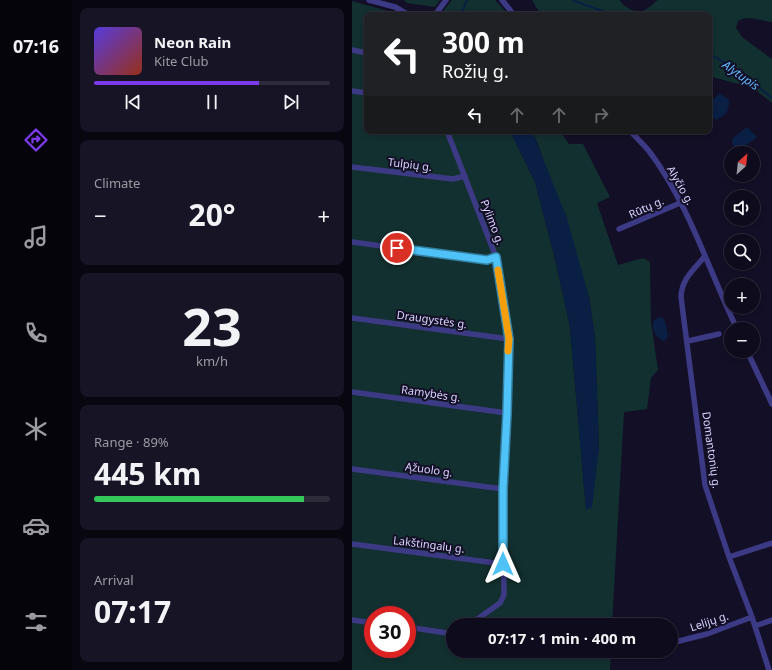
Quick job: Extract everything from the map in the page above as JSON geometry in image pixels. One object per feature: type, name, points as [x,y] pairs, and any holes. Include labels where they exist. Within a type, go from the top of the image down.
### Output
[{"type":"street","points":[[370,0],[395,7],[404,12]]},
{"type":"street","points":[[437,12],[446,0]]},
{"type":"street","points":[[502,0],[512,12]]},
{"type":"street","points":[[352,50],[364,52]]},
{"type":"street","points":[[352,91],[364,93]]},
{"type":"street","name":"Pylimo g.","points":[[448,134],[496,257],[509,339],[503,489],[504,595],[500,603],[480,618]]},
{"type":"street","name":"Alyčio g.","points":[[633,134],[648,150],[672,187],[705,256],[723,301],[734,322]]},
{"type":"street","name":"Tulpių g.","points":[[352,167],[453,179],[465,176]]},
{"type":"street","name":"Rūtų g.","points":[[619,229],[680,203]]},
{"type":"street","points":[[352,242],[487,260],[496,257]]},
{"type":"street","name":"Domantonių g.","points":[[705,256],[685,279],[681,297],[688,341],[705,485],[729,557],[752,617],[769,670]]},
{"type":"street","name":"Draugystės g.","points":[[352,318],[509,339]]},
{"type":"street","points":[[688,341],[719,334]]},
{"type":"street","points":[[750,358],[772,404]]},
{"type":"street","name":"Ramybės g.","points":[[352,392],[507,413]]},
{"type":"street","name":"Ąžuolo g.","points":[[352,469],[503,489]]},
{"type":"street","points":[[729,557],[772,542]]},
{"type":"street","name":"Lakštingalų g.","points":[[352,544],[503,564]]},
{"type":"street","name":"Lelijų g.","points":[[678,641],[707,634],[752,617]]},
{"type":"street","points":[[352,620],[364,622]]},
{"type":"street","points":[[755,626],[772,620]]},
{"type":"street","points":[[416,628],[446,631]]},
{"type":"green space","points":[[404,0],[440,0],[435,7],[407,3]]},
{"type":"green space","points":[[452,0],[495,0],[506,12],[442,12]]},
{"type":"green space","points":[[532,0],[620,0],[625,6],[632,10],[641,11],[645,10],[658,0],[772,0],[772,22],[754,18],[746,18],[738,21],[736,28],[742,37],[772,59],[772,103],[753,88],[712,77],[712,12],[539,12]]},
{"type":"green space","points":[[352,1],[390,12],[364,12],[364,134],[511,134],[535,182],[555,259],[570,327],[586,509],[599,449],[595,337],[589,297],[533,134],[562,134],[569,144],[583,144],[610,197],[597,203],[618,265],[643,258],[650,262],[651,322],[658,370],[651,378],[647,409],[624,412],[612,618],[446,618],[446,658],[611,658],[610,670],[352,670]]},
{"type":"water","points":[[720,94],[729,99],[729,107],[727,112],[716,120],[712,117],[712,100]]},
{"type":"water","points":[[747,127],[757,137],[745,146],[734,146],[732,142],[733,138]]},
{"type":"water","points":[[511,134],[533,134],[567,218],[589,297],[595,337],[599,449],[592,508],[586,510],[570,327],[555,259],[535,182]]},
{"type":"water","points":[[659,317],[663,318],[665,321],[668,337],[664,341],[657,336],[653,329],[653,322]]},
{"type":"waterway","points":[[462,12],[467,0]]},
{"type":"waterway","name":"Alytupis","points":[[572,0],[605,12]]},
{"type":"waterway","name":"Alytupis","points":[[712,56],[735,68],[772,98]]},
{"type":"slow traffic","points":[[498,270],[509,339],[508,351]]},
{"type":"route","points":[[397,248],[487,260],[496,257],[509,339],[503,489],[503,564]]}]
